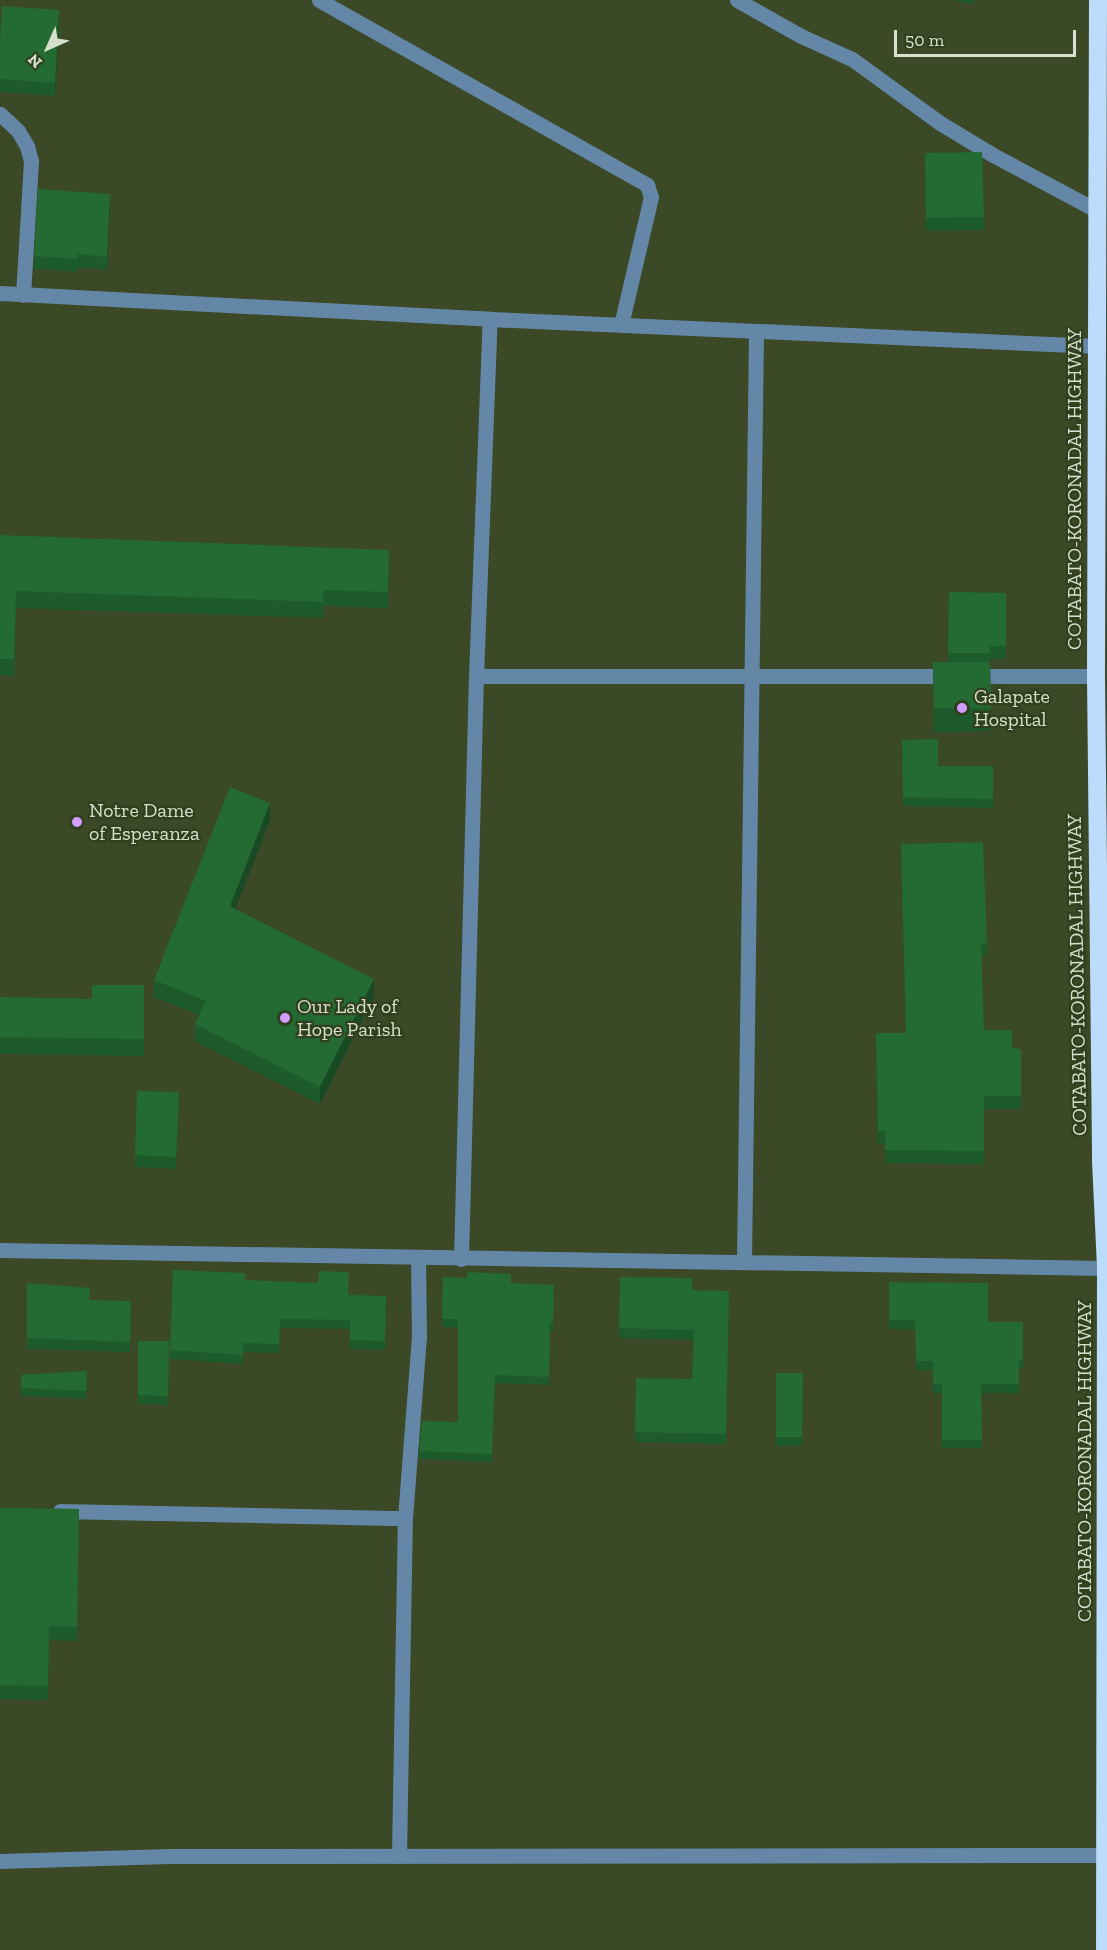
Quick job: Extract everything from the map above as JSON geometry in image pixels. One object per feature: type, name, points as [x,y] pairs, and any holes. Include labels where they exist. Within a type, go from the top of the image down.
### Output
[{"type":"highway","name":"COTABATO-KORONADAL HIGHWAY","points":[[1098,0],[1103,25],[1098,211],[1100,358],[1096,676],[1103,861],[1101,1161],[1106,1268],[1107,1855],[1105,1950]]},
{"type":"street","points":[[319,0],[647,185],[651,198],[621,325]]},
{"type":"street","points":[[737,0],[801,36],[852,59],[940,123],[993,155],[1098,211]]},
{"type":"street","points":[[0,114],[18,131],[27,147],[31,161],[23,295]]},
{"type":"street","points":[[0,292],[23,295],[756,331],[1100,358]]},
{"type":"street","points":[[461,1258],[476,676],[490,319]]},
{"type":"street","points":[[744,1262],[756,331]]},
{"type":"street","points":[[476,676],[1096,676]]},
{"type":"street","points":[[0,1250],[1106,1268]]},
{"type":"street","points":[[399,1856],[405,1518],[419,1338],[418,1258]]},
{"type":"street","points":[[48,1511],[405,1518]]},
{"type":"street","points":[[0,1861],[169,1856],[1107,1855]]},
{"type":"building","points":[[2,6],[59,10],[55,83],[0,79]]},
{"type":"building","points":[[982,152],[984,217],[926,218],[925,153]]},
{"type":"building","points":[[38,189],[110,194],[107,257],[78,254],[77,259],[34,256]]},
{"type":"building","points":[[0,535],[389,550],[388,592],[323,590],[323,602],[16,591],[14,659],[0,659]]},
{"type":"building","points":[[949,592],[1006,593],[1006,646],[990,646],[990,653],[948,653]]},
{"type":"building","points":[[933,662],[990,662],[991,708],[934,708]]},
{"type":"building","points":[[938,739],[938,766],[993,766],[993,799],[903,797],[902,740]]},
{"type":"building","points":[[230,787],[270,803],[230,906],[374,979],[320,1087],[195,1024],[206,1001],[154,980]]},
{"type":"building","points":[[983,842],[987,943],[981,943],[984,1030],[1012,1030],[1012,1048],[1021,1049],[1021,1096],[984,1096],[984,1151],[885,1150],[886,1131],[878,1131],[876,1033],[906,1033],[901,844]]},
{"type":"building","points":[[92,985],[144,985],[144,1039],[0,1037],[0,997],[92,999]]},
{"type":"building","points":[[137,1091],[179,1092],[176,1157],[135,1155]]},
{"type":"building","points":[[173,1270],[245,1273],[245,1280],[318,1283],[319,1271],[349,1272],[348,1295],[386,1296],[385,1341],[350,1340],[350,1320],[280,1319],[279,1344],[243,1343],[243,1355],[170,1350]]},
{"type":"building","points":[[467,1272],[511,1274],[511,1283],[554,1285],[553,1322],[550,1322],[549,1377],[495,1375],[492,1454],[419,1451],[422,1421],[458,1422],[458,1319],[442,1319],[443,1277],[467,1278]]},
{"type":"building","points":[[620,1277],[692,1278],[692,1290],[729,1291],[726,1434],[635,1432],[636,1378],[692,1379],[694,1330],[619,1328]]},
{"type":"building","points":[[889,1282],[988,1283],[988,1322],[1023,1322],[1023,1360],[1019,1360],[1019,1384],[981,1384],[982,1440],[942,1440],[942,1384],[933,1384],[933,1361],[916,1361],[915,1320],[889,1320]]},
{"type":"building","points":[[27,1283],[90,1288],[89,1300],[131,1301],[130,1342],[27,1338]]},
{"type":"building","points":[[138,1341],[169,1341],[168,1396],[138,1395]]},
{"type":"building","points":[[87,1371],[86,1391],[21,1388],[21,1375]]},
{"type":"building","points":[[776,1373],[803,1373],[802,1437],[776,1437]]},
{"type":"building","points":[[0,1508],[79,1509],[77,1627],[49,1626],[48,1686],[0,1685]]},
{"type":"place","name":"Galapate Hospital","points":[[962,708]]},
{"type":"place","name":"Notre Dame of Esperanza","points":[[77,822]]},
{"type":"place","name":"Our Lady of Hope Parish","points":[[285,1018]]}]
